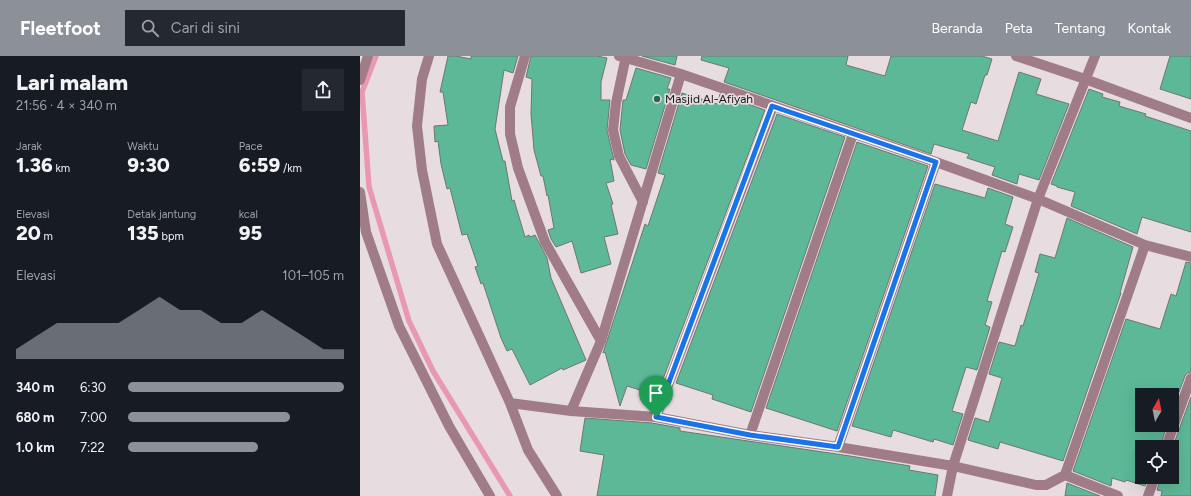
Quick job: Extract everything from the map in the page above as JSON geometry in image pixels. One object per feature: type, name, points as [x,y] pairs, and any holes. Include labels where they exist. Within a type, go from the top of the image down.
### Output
[{"type":"street","points":[[360,80],[368,56]]},
{"type":"street","points":[[430,56],[422,79],[417,126],[422,170],[437,244],[510,403],[528,450],[557,496]]},
{"type":"street","points":[[525,56],[510,107],[510,134],[518,168],[545,242],[601,341]]},
{"type":"street","points":[[1016,56],[1085,79],[1191,118]]},
{"type":"street","points":[[947,496],[953,466],[1038,199],[1095,56]]},
{"type":"street","points":[[643,202],[620,156],[613,130],[624,57],[681,74],[936,162],[1038,199],[1145,244],[1191,257]]},
{"type":"street","points":[[571,411],[601,341],[681,74]]},
{"type":"street","points":[[656,417],[772,106]]},
{"type":"street","points":[[750,435],[853,134]]},
{"type":"street","points":[[838,447],[936,162]]},
{"type":"street","points":[[360,192],[366,232],[399,326],[450,426],[490,496]]},
{"type":"street","points":[[510,403],[571,411],[656,417],[750,435],[838,447],[953,466],[1036,485],[1046,485],[1065,475],[1145,244]]},
{"type":"street","points":[[1169,440],[1191,378]]},
{"type":"street","points":[[1065,475],[1118,496]]},
{"type":"street","points":[[1148,496],[1152,484]]},
{"type":"building","points":[[448,56],[471,59],[471,56],[518,56],[513,73],[504,70],[495,129],[503,161],[505,161],[512,201],[514,200],[525,237],[535,235],[547,258],[551,278],[586,360],[563,370],[562,368],[530,385],[512,349],[507,351],[501,338],[483,283],[481,284],[475,267],[478,266],[467,234],[462,235],[450,188],[447,189],[441,164],[438,141],[435,142],[434,126],[448,125],[443,92],[440,92]]},
{"type":"building","points":[[531,56],[597,56],[607,58],[601,82],[601,100],[610,100],[607,130],[614,160],[610,159],[614,181],[606,183],[613,204],[611,205],[618,234],[604,237],[611,264],[581,273],[572,241],[556,247],[551,239],[548,230],[554,228],[548,195],[547,196],[543,176],[541,176],[534,150],[531,114],[532,79],[526,77]]},
{"type":"building","points":[[642,56],[677,56],[675,65]]},
{"type":"building","points":[[702,56],[848,56],[846,65],[885,76],[891,56],[982,56],[992,59],[987,75],[985,75],[976,104],[971,102],[962,130],[998,141],[1019,72],[1041,79],[1036,94],[1069,104],[1039,180],[1019,174],[1017,184],[992,175],[995,167],[967,158],[969,154],[934,144],[931,154],[724,82],[729,68],[701,60]]},
{"type":"building","points":[[1170,56],[1191,56],[1191,99],[1160,89]]},
{"type":"building","points":[[636,68],[671,78],[667,89],[670,89],[646,169],[631,165],[625,154],[620,130],[623,100],[626,100]]},
{"type":"building","points":[[1089,89],[1103,94],[1102,97],[1120,102],[1119,106],[1146,114],[1145,116],[1191,131],[1191,232],[1142,217],[1137,234],[1071,206],[1075,192],[1051,184]]},
{"type":"building","points":[[682,93],[717,104],[720,94],[765,110],[663,379],[661,378],[656,395],[627,386],[620,406],[605,352],[603,353],[645,224],[648,226],[665,175],[658,173]]},
{"type":"building","points":[[777,114],[845,137],[751,412],[712,399],[713,395],[676,383]]},
{"type":"building","points":[[857,142],[928,166],[837,431],[766,408]]},
{"type":"building","points":[[935,184],[985,198],[988,188],[1013,197],[1005,224],[1013,227],[1005,252],[1002,251],[987,301],[992,302],[985,325],[990,327],[977,370],[966,367],[952,411],[963,414],[953,445],[934,439],[933,442],[893,430],[891,437],[852,426]]},
{"type":"building","points":[[1067,218],[1133,247],[1121,293],[1063,461],[1000,442],[998,449],[968,440],[975,418],[989,422],[1002,378],[989,374],[999,342],[1015,346],[1021,325],[1023,326],[1039,273],[1035,272],[1040,254],[1055,258]]},
{"type":"building","points":[[1186,262],[1191,263],[1191,372],[1187,373],[1185,376],[1179,392],[1179,388],[1135,388],[1135,432],[1165,432],[1162,440],[1135,440],[1135,483],[1126,480],[1125,482],[1112,478],[1111,486],[1073,471],[1126,319],[1160,329],[1171,294],[1176,296]]},
{"type":"building","points":[[1191,397],[1191,496],[1161,496],[1162,491],[1157,490],[1159,484],[1179,484],[1179,440],[1175,440]]},
{"type":"building","points":[[585,418],[652,423],[680,428],[680,431],[910,466],[909,470],[938,475],[935,496],[597,496],[604,455],[580,451]]},
{"type":"building","points":[[1067,483],[1100,496],[1065,496]]},
{"type":"waterway","points":[[376,56],[362,92],[369,187],[409,321],[433,371],[510,496]]},
{"type":"place","name":"Masjid Al-Afiyah","points":[[657,99]]},
{"type":"route","points":[[772,106],[936,162],[838,447],[750,435],[656,417],[772,106]]}]
